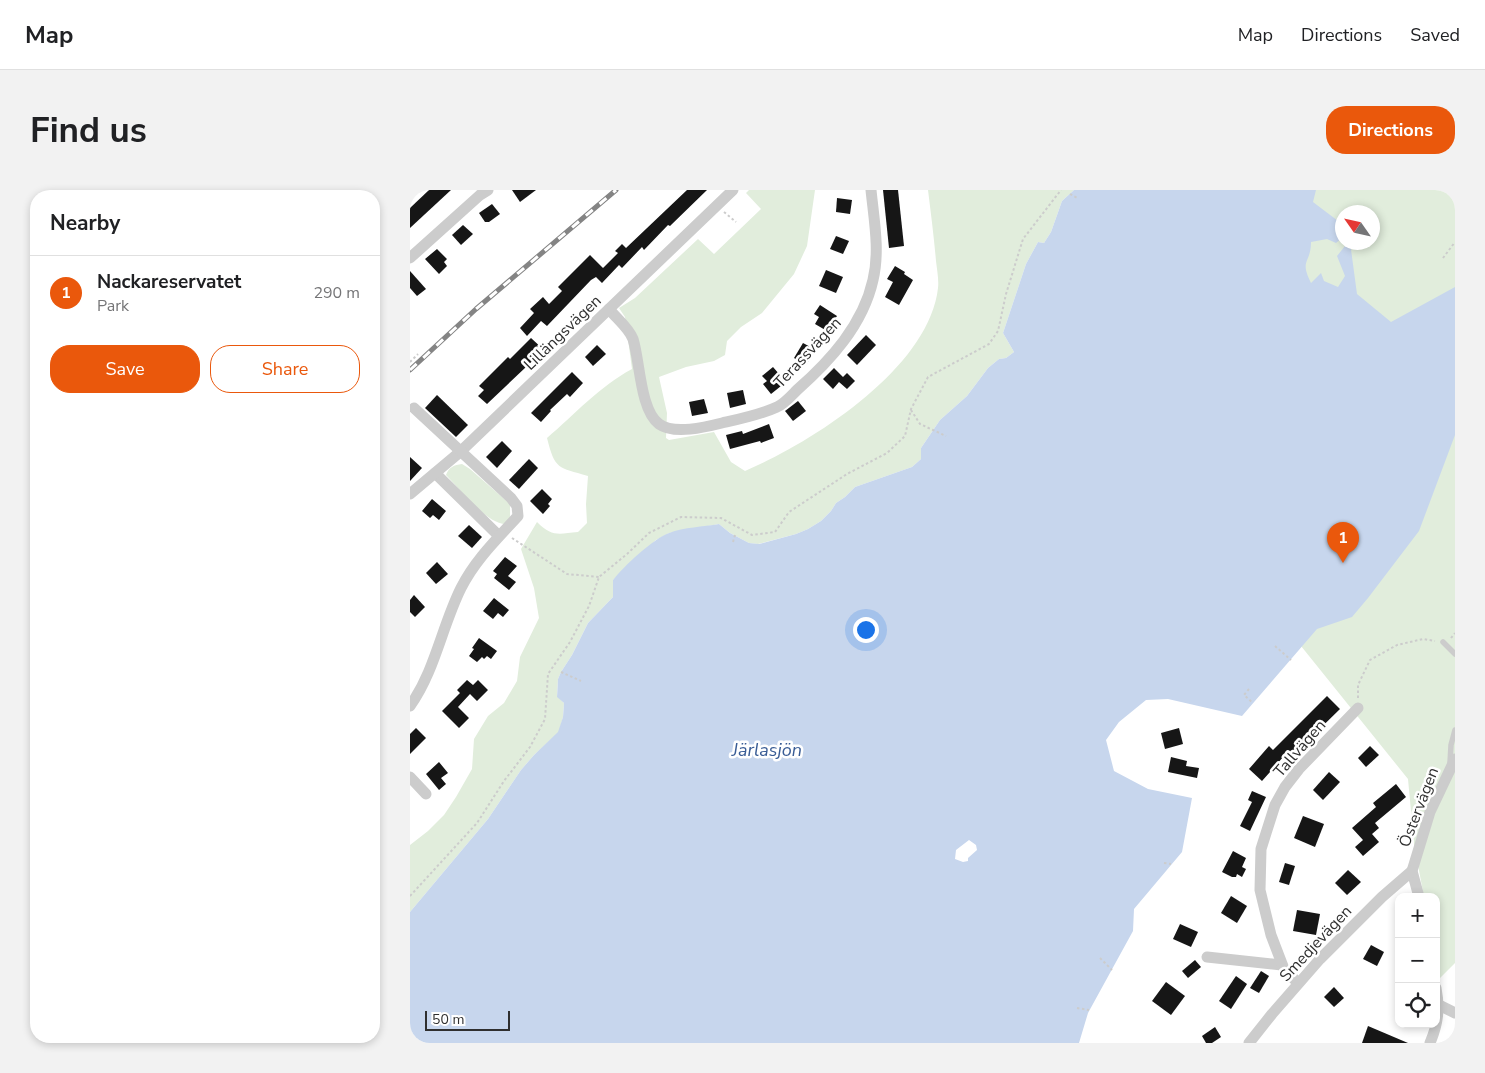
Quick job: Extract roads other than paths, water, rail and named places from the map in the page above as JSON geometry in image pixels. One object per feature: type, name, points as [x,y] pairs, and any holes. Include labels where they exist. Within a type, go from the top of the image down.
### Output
[{"type":"street","points":[[410,258],[488,190]]},
{"type":"street","name":"Lillängsvägen","points":[[410,494],[460,452],[733,190]]},
{"type":"street","name":"Terassvägen","points":[[609,309],[632,336],[642,389],[650,410],[656,421],[661,425],[671,428],[694,429],[745,418],[778,407],[806,382],[839,347],[853,329],[864,309],[873,280],[877,252],[871,190]]},
{"type":"street","points":[[410,706],[424,680],[460,589],[473,566],[518,516],[517,506],[512,498],[414,408]]},
{"type":"street","points":[[435,474],[501,535]]},
{"type":"street","name":"Tallvägen","points":[[1298,984],[1284,969],[1271,935],[1260,890],[1260,849],[1275,805],[1285,787],[1299,769],[1358,708]]},
{"type":"street","name":"Östervägen","points":[[1418,893],[1412,871],[1430,812],[1454,764]]},
{"type":"street","points":[[410,777],[426,794]]},
{"type":"street","name":"Smedjevägen","points":[[1249,1043],[1320,959],[1382,897],[1412,871]]},
{"type":"street","points":[[1207,956],[1282,965]]},
{"type":"street","points":[[1440,1006],[1455,1013]]},
{"type":"street","points":[[1430,1043],[1436,1028]]},
{"type":"lane","points":[[1443,642],[1455,654]]},
{"type":"lane","points":[[1454,764],[1449,762],[1455,730]]},
{"type":"water","name":"Järlasjön","points":[[1074,190],[1316,190],[1313,202],[1335,219],[1335,243],[1327,239],[1311,242],[1306,270],[1311,283],[1321,273],[1324,281],[1338,287],[1345,276],[1337,256],[1342,250],[1351,250],[1357,294],[1391,322],[1455,287],[1455,435],[1419,531],[1368,598],[1352,617],[1317,629],[1242,716],[1168,699],[1146,700],[1119,722],[1106,740],[1114,771],[1148,789],[1192,798],[1182,852],[1134,909],[1133,931],[1088,1013],[1079,1043],[410,1043],[410,912],[488,819],[521,770],[558,732],[563,717],[564,703],[557,697],[558,679],[588,623],[613,597],[613,580],[639,554],[669,533],[687,528],[719,524],[730,533],[749,543],[759,544],[796,534],[821,521],[836,503],[855,487],[912,467],[921,459],[921,448],[940,420],[967,396],[988,368],[999,359],[1006,358],[1014,352],[1003,333],[1026,264],[1038,242],[1044,243],[1051,232],[1062,201]],"holes":[[[969,840],[976,845],[977,850],[968,858],[968,861],[963,862],[955,859],[956,850]]]},
{"type":"railway","points":[[410,370],[476,309],[616,190]]},
{"type":"place","name":"Nackareservatet","points":[[1343,563]]}]
